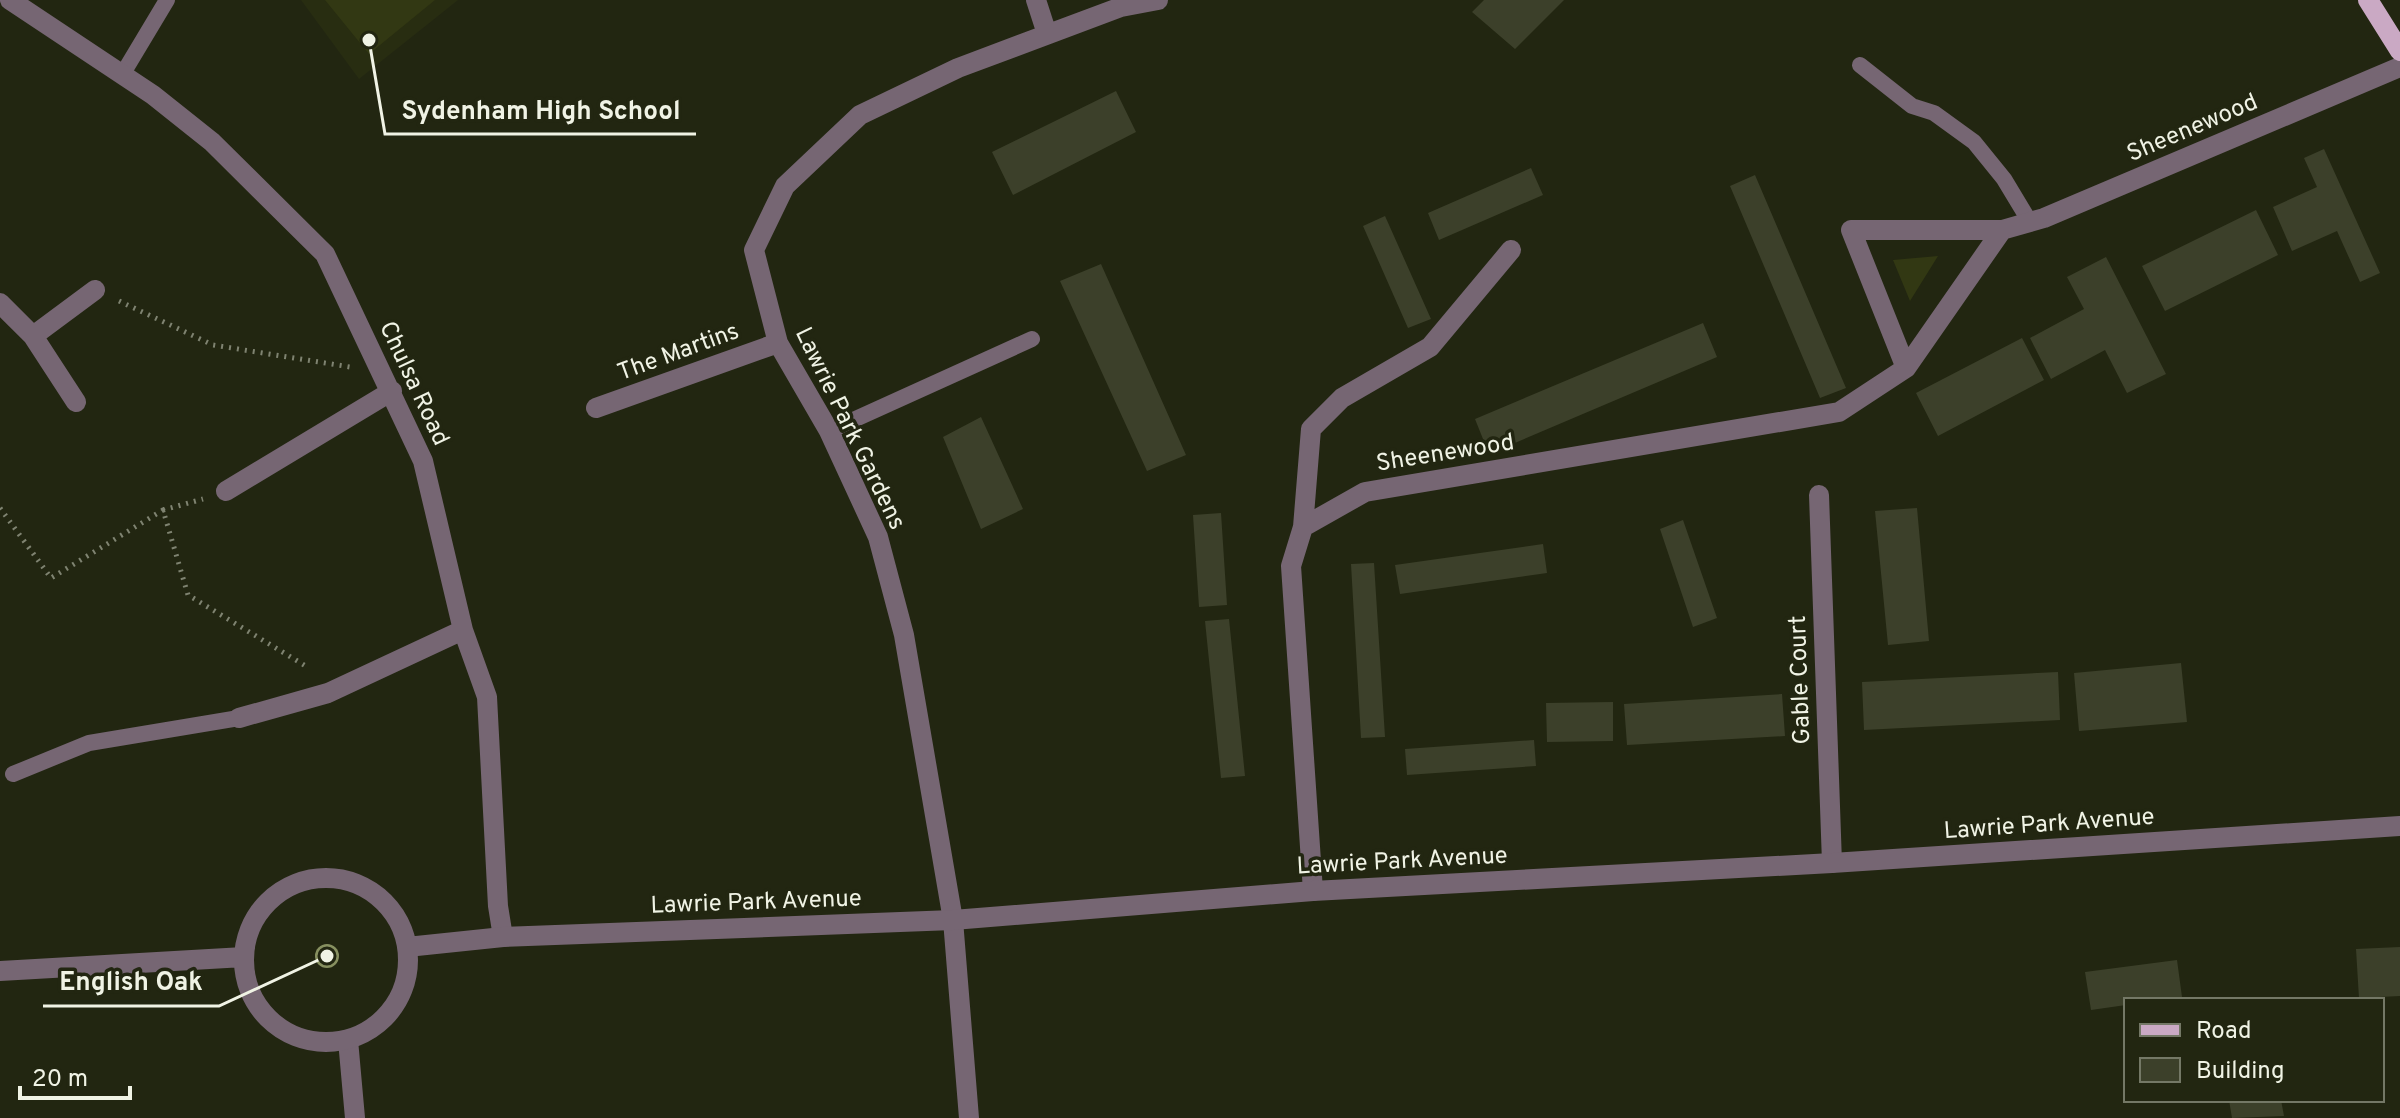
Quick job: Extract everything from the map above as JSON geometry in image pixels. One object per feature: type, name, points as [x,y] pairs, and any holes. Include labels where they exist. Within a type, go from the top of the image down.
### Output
[{"type":"main road","points":[[2368,0],[2400,51]]},
{"type":"street","name":"Chulsa Road","points":[[10,0],[122,75],[212,142],[325,254],[423,461],[463,630],[487,697],[498,906],[503,937]]},
{"type":"street","points":[[1036,0],[1047,34]]},
{"type":"street","name":"Lawrie Park Gardens","points":[[969,1118],[953,920],[904,635],[878,537],[829,431],[778,343],[754,250],[785,186],[860,115],[958,68],[1121,7],[1158,0]]},
{"type":"street","name":"Sheenewood","points":[[1906,368],[1851,230],[2002,230],[2030,222],[2400,67]]},
{"type":"street","name":"Sheenewood","points":[[1303,527],[1365,492],[1839,412],[1906,368],[2002,230]]},
{"type":"street","points":[[1313,891],[1291,566],[1303,527],[1311,429],[1342,398],[1430,347],[1511,250]]},
{"type":"street","points":[[33,336],[95,290]]},
{"type":"street","points":[[0,303],[33,336],[76,402]]},
{"type":"street","name":"The Martins","points":[[596,408],[778,343]]},
{"type":"street","points":[[226,491],[392,391]]},
{"type":"street","name":"Gable Court","points":[[1819,495],[1832,863]]},
{"type":"street","points":[[239,718],[328,693],[463,630]]},
{"type":"street","name":"Lawrie Park Avenue","points":[[407,947],[503,937],[953,920],[1313,891],[1832,863],[2400,826]]},
{"type":"street","points":[[321,879],[354,883],[373,893],[389,908],[401,926],[407,947],[408,969],[402,991],[391,1011],[375,1026],[348,1040],[326,1043],[304,1040],[284,1031],[267,1017],[254,999],[246,978],[244,957],[248,935],[257,915],[272,899],[290,887],[321,879]]},
{"type":"street","points":[[0,971],[244,957]]},
{"type":"street","points":[[348,1040],[355,1118]]},
{"type":"lane","points":[[122,75],[167,0]]},
{"type":"lane","points":[[1860,65],[1912,106],[1934,113],[1974,142],[2004,179],[2030,222]]},
{"type":"lane","points":[[829,431],[1032,339]]},
{"type":"lane","points":[[13,774],[89,743],[239,718]]},
{"type":"path","points":[[95,290],[213,345],[382,371]]},
{"type":"path","points":[[0,508],[51,578],[163,510],[226,491]]},
{"type":"path","points":[[163,510],[188,595],[322,676],[328,693]]},
{"type":"shaded area","points":[[301,0],[458,0],[359,79]]},
{"type":"shaded area","points":[[325,0],[435,0],[369,54]]},
{"type":"shaded area","points":[[1938,256],[1910,301],[1893,260]]},
{"type":"building","points":[[1484,0],[1564,0],[1515,49],[1472,12]]},
{"type":"building","points":[[1116,91],[1136,132],[1013,195],[992,152]]},
{"type":"building","points":[[2324,149],[2380,273],[2360,282],[2337,231],[2292,251],[2273,207],[2317,187],[2304,158]]},
{"type":"building","points":[[1531,168],[1543,195],[1439,240],[1428,213]]},
{"type":"building","points":[[1755,175],[1846,388],[1820,398],[1730,186]]},
{"type":"building","points":[[2256,210],[2278,255],[2165,311],[2142,266]]},
{"type":"building","points":[[1385,216],[1431,319],[1408,328],[1363,226]]},
{"type":"building","points":[[2106,257],[2166,374],[2127,393],[2105,350],[2051,379],[2030,338],[2084,309],[2067,277]]},
{"type":"building","points":[[1101,264],[1186,455],[1147,471],[1060,281]]},
{"type":"building","points":[[1703,323],[1717,357],[1489,454],[1475,419]]},
{"type":"building","points":[[2022,338],[2044,380],[1938,436],[1916,393]]},
{"type":"building","points":[[981,417],[1023,509],[981,529],[943,437]]},
{"type":"building","points":[[1917,508],[1929,641],[1888,645],[1875,511]]},
{"type":"building","points":[[1221,513],[1227,605],[1199,607],[1193,515]]},
{"type":"building","points":[[1683,520],[1717,618],[1693,627],[1660,529]]},
{"type":"building","points":[[1543,544],[1547,573],[1400,594],[1395,565]]},
{"type":"building","points":[[1374,563],[1385,737],[1361,738],[1351,564]]},
{"type":"building","points":[[1229,619],[1245,776],[1221,778],[1205,621]]},
{"type":"building","points":[[2181,663],[2187,722],[2079,731],[2074,673]]},
{"type":"building","points":[[2058,672],[2060,720],[1864,730],[1862,682]]},
{"type":"building","points":[[1782,694],[1785,736],[1627,745],[1624,704]]},
{"type":"building","points":[[1613,702],[1613,741],[1547,742],[1546,703]]},
{"type":"building","points":[[1534,740],[1536,766],[1407,775],[1405,749]]},
{"type":"building","points":[[2400,947],[2400,996],[2359,998],[2356,949]]},
{"type":"building","points":[[2177,960],[2182,997],[2124,998],[2124,1005],[2091,1010],[2085,972]]},
{"type":"building","points":[[2229,1102],[2281,1102],[2284,1116],[2232,1118]]},
{"type":"place","name":"Sydenham High School","points":[[369,40]]},
{"type":"place","name":"English Oak","points":[[327,956]]}]
